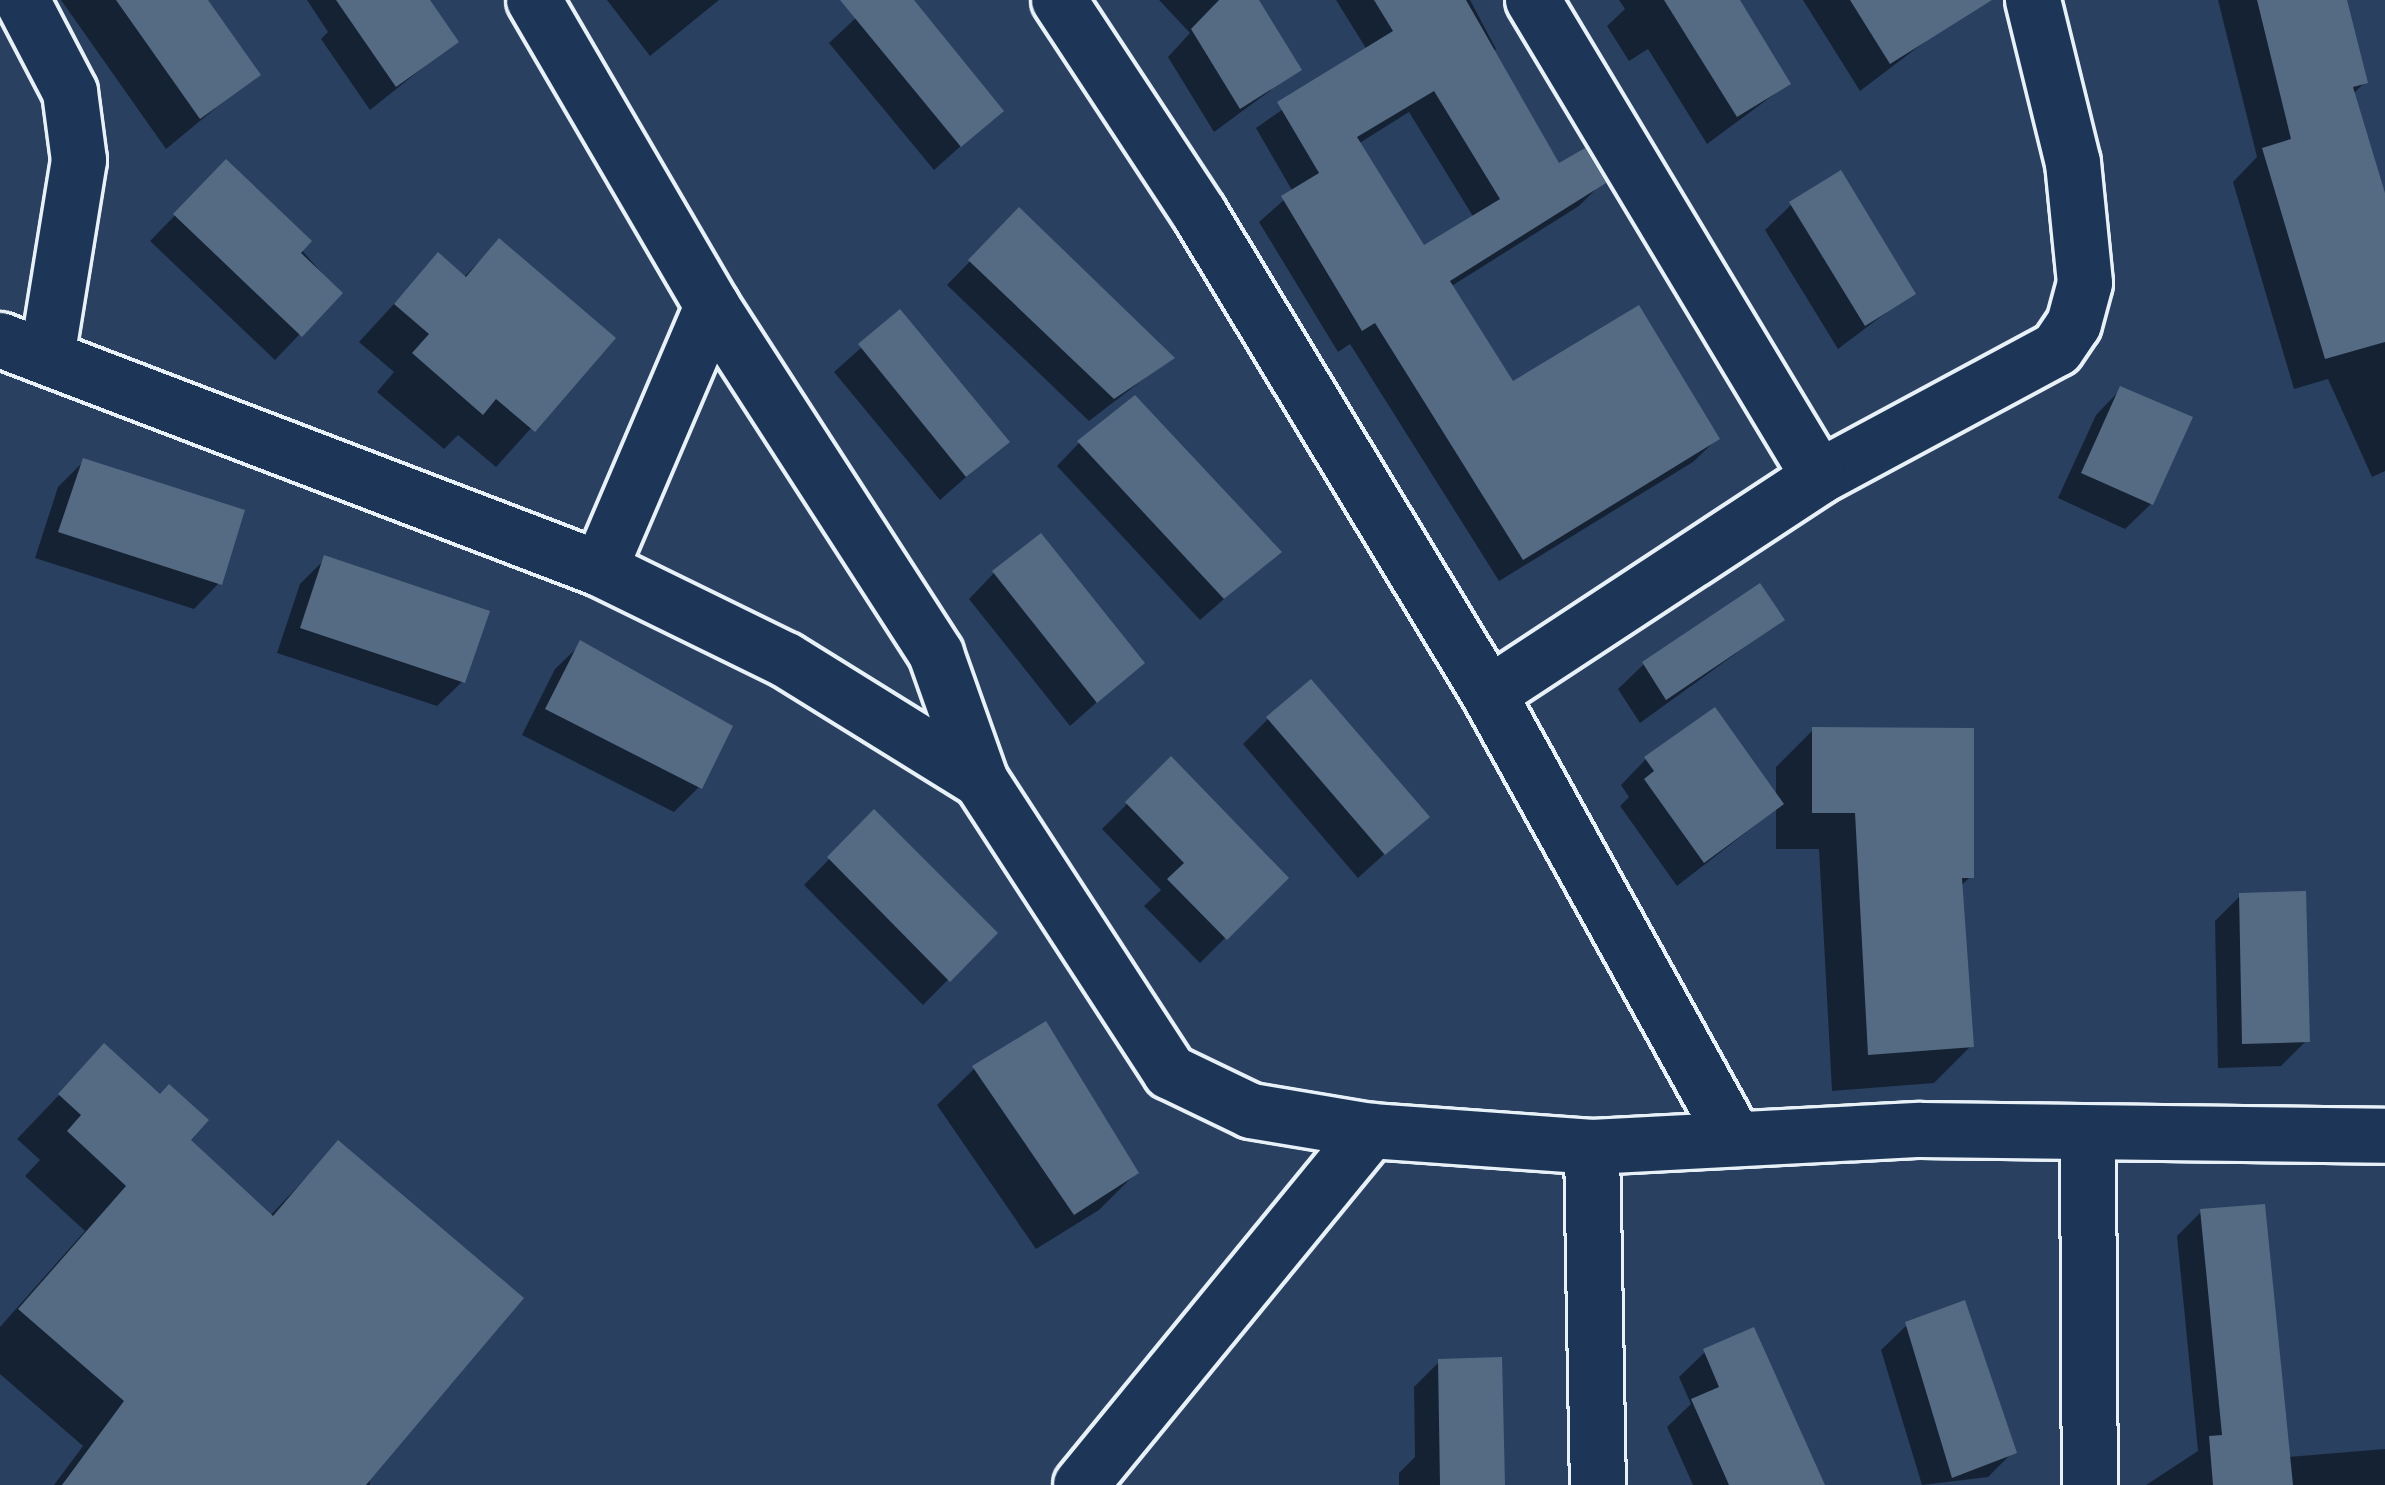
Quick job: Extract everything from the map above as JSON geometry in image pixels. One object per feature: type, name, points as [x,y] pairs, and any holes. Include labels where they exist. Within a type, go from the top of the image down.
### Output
[{"type":"street","points":[[22,0],[70,92],[79,160],[24,349],[601,569],[786,660],[981,781]]},
{"type":"street","points":[[534,0],[712,306],[936,654],[981,781],[1170,1072],[1251,1111],[1371,1130],[1592,1148],[1921,1130],[2087,1137],[2385,1136]]},
{"type":"street","points":[[1059,0],[1199,213],[1489,694],[1736,1139]]},
{"type":"street","points":[[1533,0],[1819,477]]},
{"type":"street","points":[[1489,694],[1819,477],[2056,349],[2074,324],[2085,283],[2073,163],[2032,0]]},
{"type":"street","points":[[601,569],[712,306]]},
{"type":"street","points":[[1081,1485],[1371,1130]]},
{"type":"street","points":[[2087,1137],[2090,1485]]},
{"type":"street","points":[[1592,1148],[1598,1485]]},
{"type":"building","points":[[116,0],[208,0],[261,75],[200,119]]},
{"type":"building","points":[[336,0],[430,0],[459,42],[396,87]]},
{"type":"building","points":[[840,0],[914,0],[1004,111],[961,147]]},
{"type":"building","points":[[1219,0],[1259,0],[1302,70],[1240,109],[1191,29]]},
{"type":"building","points":[[1374,0],[1466,0],[1559,163],[1585,148],[1606,183],[1450,281],[1513,381],[1639,305],[1720,439],[1523,560],[1375,323],[1362,331],[1281,196],[1319,173],[1277,102],[1393,31]],"holes":[[[1434,91],[1500,199],[1424,245],[1357,137]]]},
{"type":"building","points":[[1664,0],[1740,0],[1791,84],[1737,117]]},
{"type":"building","points":[[1850,0],[1992,0],[1890,64]]},
{"type":"building","points":[[2257,0],[2347,0],[2368,83],[2353,87],[2385,193],[2385,342],[2325,359],[2262,148],[2291,139]]},
{"type":"building","points":[[226,159],[312,241],[301,253],[343,293],[302,337],[173,214]]},
{"type":"building","points":[[1841,170],[1916,294],[1865,326],[1789,202]]},
{"type":"building","points":[[1019,207],[1175,358],[1114,399],[968,260]]},
{"type":"building","points":[[499,238],[616,338],[535,432],[496,399],[483,415],[412,353],[429,334],[394,304],[438,252],[466,277]]},
{"type":"building","points":[[900,309],[1010,442],[966,477],[858,344]]},
{"type":"building","points":[[2120,386],[2193,417],[2153,505],[2081,473]]},
{"type":"building","points":[[1135,395],[1282,552],[1224,599],[1077,441]]},
{"type":"building","points":[[83,458],[245,510],[222,585],[58,532]]},
{"type":"building","points":[[1041,533],[1145,663],[1097,703],[992,571]]},
{"type":"building","points":[[324,555],[490,611],[465,683],[300,628]]},
{"type":"building","points":[[1760,583],[1785,620],[1666,700],[1642,662]]},
{"type":"building","points":[[580,640],[733,726],[702,789],[545,709]]},
{"type":"building","points":[[1311,679],[1430,817],[1385,855],[1266,717]]},
{"type":"building","points":[[1715,707],[1784,804],[1704,863],[1644,779],[1654,771],[1644,757]]},
{"type":"building","points":[[1812,727],[1974,728],[1974,878],[1962,878],[1974,1047],[1868,1055],[1855,813],[1812,813]]},
{"type":"building","points":[[1171,756],[1289,878],[1227,940],[1167,879],[1184,863],[1125,802]]},
{"type":"building","points":[[874,809],[998,933],[950,982],[827,857]]},
{"type":"building","points":[[2306,891],[2310,1042],[2242,1044],[2239,893]]},
{"type":"building","points":[[1046,1021],[1139,1173],[1074,1215],[972,1066]]},
{"type":"building","points":[[104,1043],[160,1094],[169,1084],[209,1120],[191,1140],[273,1216],[338,1140],[524,1298],[366,1485],[62,1485],[124,1401],[18,1309],[126,1186],[67,1131],[81,1115],[58,1094]]},
{"type":"building","points":[[2265,1204],[2293,1485],[2213,1485],[2209,1436],[2222,1435],[2200,1209]]},
{"type":"building","points":[[1965,1300],[2017,1453],[1952,1478],[1905,1322]]},
{"type":"building","points":[[1754,1327],[1825,1485],[1729,1485],[1691,1399],[1719,1387],[1703,1349]]},
{"type":"building","points":[[1502,1357],[1505,1485],[1440,1485],[1438,1359]]}]
